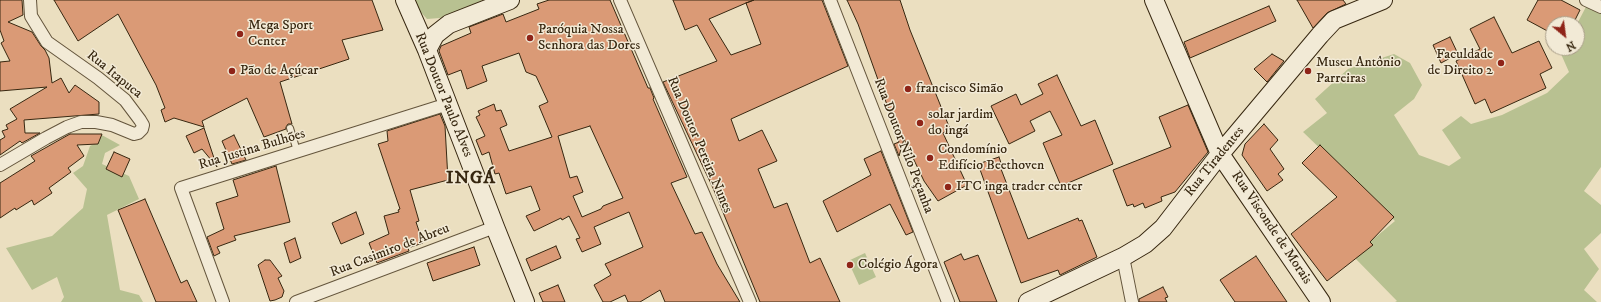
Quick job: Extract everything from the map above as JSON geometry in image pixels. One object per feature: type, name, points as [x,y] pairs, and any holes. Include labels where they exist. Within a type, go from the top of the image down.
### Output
[{"type":"street","name":"Rua Itapuca","points":[[0,165],[46,138],[67,127],[81,122],[96,122],[112,125],[134,134],[138,133],[142,129],[143,125],[125,100],[98,78],[47,42],[31,16],[30,0]]},
{"type":"street","name":"Rua Doutor Pereira Nunes","points":[[620,0],[750,302]]},
{"type":"street","name":"Rua Doutor Nilo Peçanha","points":[[830,0],[948,302]]},
{"type":"street","name":"Rua Visconde de Morais","points":[[1154,0],[1220,154],[1319,301]]},
{"type":"street","points":[[1586,0],[1601,7]]},
{"type":"street","points":[[427,50],[435,35],[449,24],[505,1]]},
{"type":"street","name":"Rua Tiradentes","points":[[1028,302],[1123,257],[1145,244],[1163,228],[1220,154],[1334,20],[1371,2]]},
{"type":"street","points":[[408,7],[424,22],[449,24]]},
{"type":"street","name":"Rua Doutor Paulo Alves","points":[[408,7],[427,50],[525,302]]},
{"type":"street","name":"Rua Justina Bulhões","points":[[223,302],[180,188],[448,104]]},
{"type":"street","name":"Rua Casimiro de Abreu","points":[[296,302],[495,227]]},
{"type":"street","points":[[1123,257],[1132,302]]},
{"type":"lane","points":[[290,128],[297,151]]},
{"type":"green space","points":[[414,0],[483,0],[440,18],[427,19],[418,9]]},
{"type":"green space","points":[[1588,3],[1601,10],[1601,167],[1584,191],[1601,205],[1601,233],[1584,249],[1599,269],[1584,290],[1597,302],[1395,302],[1397,301],[1353,256],[1395,221],[1303,132],[1327,113],[1315,99],[1348,69],[1394,54],[1410,63],[1422,85],[1414,99],[1394,115],[1419,155],[1449,166],[1461,158],[1442,130],[1461,116],[1471,124],[1502,115],[1547,93],[1569,72],[1562,56],[1585,56],[1585,16],[1581,16]]},
{"type":"green space","points":[[100,134],[120,145],[105,153],[102,164],[129,176],[139,199],[107,215],[120,290],[139,295],[143,302],[61,302],[64,297],[57,277],[32,290],[6,248],[52,236],[83,208],[87,189],[73,173],[83,166],[90,146],[98,142]]},
{"type":"green space","points":[[865,253],[876,277],[859,285],[848,261]]},
{"type":"building","points":[[0,0],[22,0],[23,15],[8,22],[32,32],[45,50],[49,58],[52,83],[61,78],[69,93],[75,85],[99,102],[99,114],[24,120],[25,133],[40,133],[22,143],[20,141],[0,155],[0,140],[5,137],[2,131],[8,129],[6,125],[17,119],[10,109],[47,87],[0,91],[0,62],[10,61],[1,43],[4,41],[0,30]]},
{"type":"building","name":"Pão de Açúcar","points":[[54,0],[372,0],[383,30],[342,40],[349,59],[280,82],[292,124],[288,124],[286,129],[264,137],[247,98],[202,121],[204,127],[174,118],[165,122],[161,110],[165,108],[156,85],[118,14],[78,41]]},
{"type":"building","points":[[549,0],[610,0],[648,88],[650,88],[654,98],[653,99],[687,177],[671,183],[695,234],[702,232],[717,264],[740,302],[665,302],[660,290],[640,302],[628,302],[625,295],[610,302],[603,302],[594,285],[611,275],[605,264],[643,247],[629,212],[594,227],[601,244],[582,252],[576,239],[580,238],[569,216],[562,220],[561,218],[534,231],[526,216],[540,210],[531,186],[506,194],[499,173],[495,174],[489,152],[482,155],[476,140],[485,136],[476,117],[480,115],[478,111],[494,104],[496,111],[501,110],[507,125],[500,128],[509,151],[552,137],[539,106],[548,102],[536,76],[526,72],[519,53],[482,66],[487,81],[467,89],[461,70],[448,75],[439,51],[441,46],[471,33],[469,27],[503,14],[506,22],[539,9],[537,4]],"holes":[[[590,126],[623,198],[582,217],[573,196],[583,192],[577,176],[570,178],[558,136]]]},
{"type":"building","points":[[673,0],[822,0],[848,66],[731,119],[739,141],[762,130],[777,161],[758,169],[774,208],[787,203],[810,263],[820,258],[840,302],[760,302],[713,188],[663,82],[717,61],[697,25],[685,30]],"holes":[[[746,3],[761,44],[731,55],[709,19]]]},
{"type":"building","points":[[847,0],[900,0],[910,30],[950,129],[943,133],[967,185],[938,201],[924,181],[904,139],[899,156],[894,144],[899,142],[891,116],[858,24]]},
{"type":"building","points":[[1297,0],[1343,0],[1346,4],[1327,13],[1313,28]]},
{"type":"building","points":[[1538,0],[1561,0],[1580,10],[1577,16],[1545,16],[1545,30],[1527,20]]},
{"type":"building","points":[[1269,6],[1276,21],[1190,58],[1184,42]]},
{"type":"building","points":[[1494,17],[1512,53],[1539,41],[1552,68],[1540,74],[1546,88],[1491,113],[1485,99],[1475,104],[1456,61],[1480,49],[1470,29]]},
{"type":"building","points":[[1450,37],[1458,54],[1441,63],[1433,45]]},
{"type":"building","points":[[1272,54],[1284,61],[1267,82],[1254,69]]},
{"type":"building","points":[[1057,75],[1081,126],[1095,120],[1113,164],[1061,186],[1043,143],[1062,135],[1050,111],[1030,121],[1035,131],[1009,144],[991,106],[1016,94],[1021,105],[1043,94],[1038,84]]},
{"type":"building","points":[[1188,105],[1208,152],[1175,192],[1161,197],[1162,201],[1145,208],[1143,203],[1134,207],[1133,204],[1127,206],[1113,170],[1171,147],[1159,117]]},
{"type":"building","points":[[440,114],[445,126],[448,180],[410,190],[419,221],[416,222],[423,243],[408,248],[409,251],[377,263],[369,243],[389,234],[384,216],[399,212],[398,210],[400,209],[378,144],[388,141],[387,131]]},
{"type":"building","points":[[1264,124],[1278,140],[1270,149],[1284,169],[1278,174],[1283,180],[1267,191],[1242,155],[1245,144]]},
{"type":"building","points":[[204,128],[217,167],[202,149],[194,153],[186,136]]},
{"type":"building","points":[[70,134],[102,134],[98,144],[77,145],[84,156],[68,168],[71,172],[49,188],[52,193],[34,205],[32,200],[16,210],[15,208],[0,218],[0,183],[35,161],[31,156]]},
{"type":"building","points":[[234,135],[246,160],[232,164],[222,141]]},
{"type":"building","points":[[1320,145],[1394,217],[1370,242],[1373,245],[1327,281],[1291,234],[1337,197],[1302,163]]},
{"type":"building","points":[[881,151],[913,232],[906,235],[890,204],[837,232],[823,201],[871,175],[864,159]]},
{"type":"building","points":[[114,152],[130,159],[122,177],[106,169]]},
{"type":"building","points":[[999,157],[1003,169],[1001,169],[1028,239],[1078,218],[1079,221],[1082,220],[1097,257],[1060,275],[1058,270],[1021,283],[978,164]]},
{"type":"building","points":[[276,166],[290,222],[234,236],[236,240],[217,247],[220,253],[214,256],[207,237],[224,229],[216,203],[238,196],[233,180]]},
{"type":"building","points":[[145,199],[181,283],[187,280],[197,302],[156,302],[118,210]]},
{"type":"building","points":[[356,212],[364,234],[341,244],[332,223]]},
{"type":"building","points":[[295,238],[301,258],[290,263],[284,243]]},
{"type":"building","points":[[556,246],[561,258],[531,271],[526,259]]},
{"type":"building","points":[[474,247],[480,265],[433,281],[427,263]]},
{"type":"building","points":[[961,254],[964,260],[978,255],[997,302],[960,302],[944,262]]},
{"type":"building","points":[[1256,256],[1287,302],[1235,302],[1220,280]]},
{"type":"building","points":[[265,260],[270,260],[282,276],[278,278],[284,291],[282,297],[270,301],[258,265]]},
{"type":"building","points":[[558,285],[565,302],[543,302],[539,293]]},
{"type":"building","points":[[1163,287],[1168,297],[1165,298],[1167,302],[1139,302],[1139,299]]},
{"type":"place","name":"Mega Sport Center","points":[[240,34]]},
{"type":"place","name":"Paróquia Nossa Senhora das Dores","points":[[530,38]]},
{"type":"place","name":"Faculdade de Direito 2","points":[[1501,63]]},
{"type":"place","name":"Pão de Açúcar","points":[[232,71]]},
{"type":"place","name":"Museu Antônio Parreiras","points":[[1308,71]]},
{"type":"place","name":"francisco Simão","points":[[908,89]]},
{"type":"place","name":"solar jardim do ingá","points":[[920,123]]},
{"type":"place","name":"Condomínio Edifício Beethoven","points":[[930,158]]},
{"type":"place","name":"ITC inga trader center","points":[[948,187]]},
{"type":"place","name":"Colégio Ágora","points":[[850,265]]},
{"type":"district","name":"INGÁ","points":[[471,179]]}]
